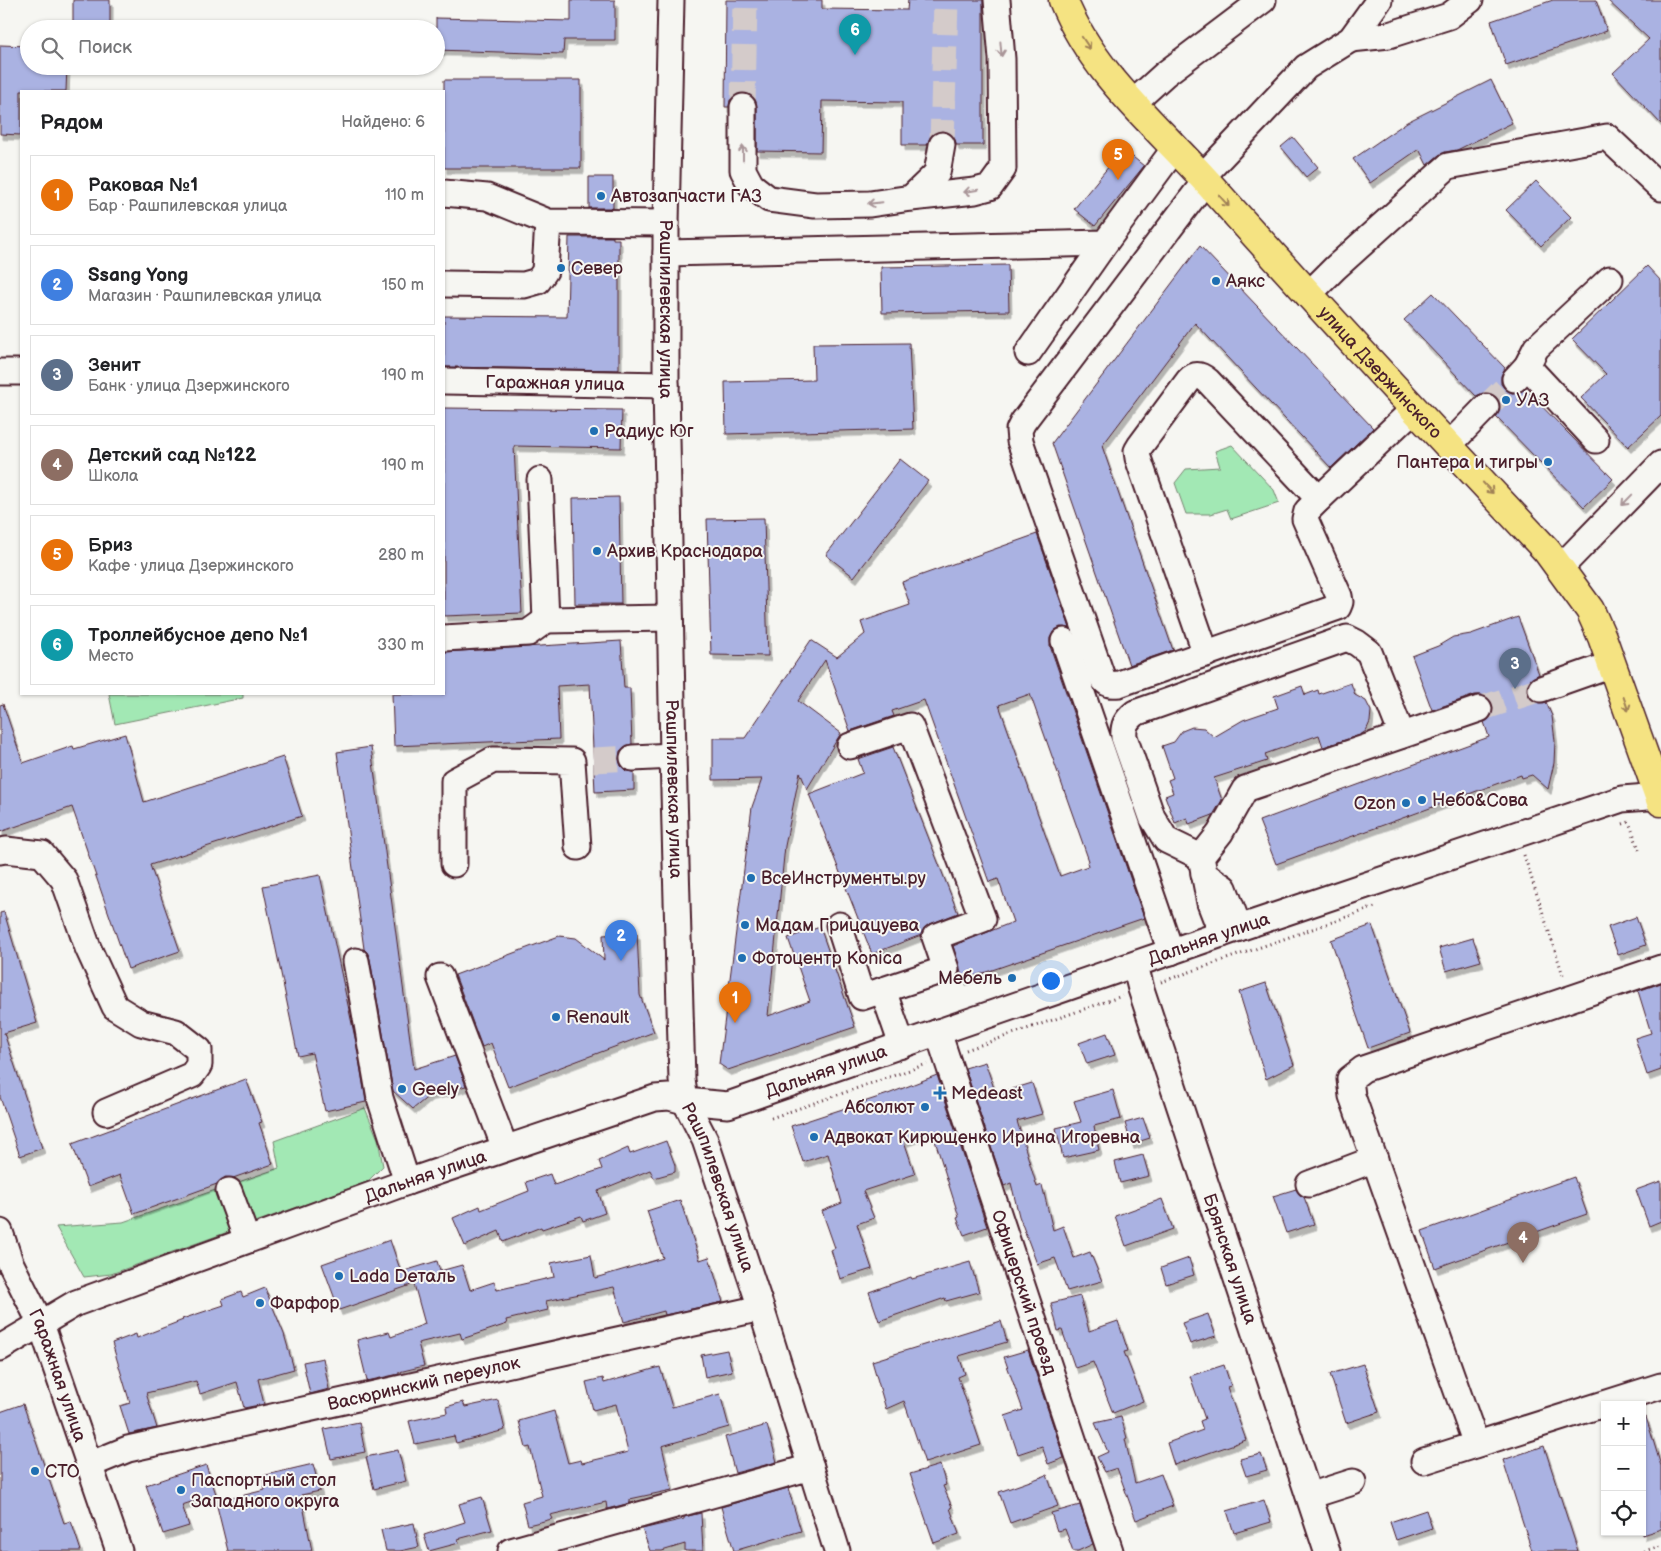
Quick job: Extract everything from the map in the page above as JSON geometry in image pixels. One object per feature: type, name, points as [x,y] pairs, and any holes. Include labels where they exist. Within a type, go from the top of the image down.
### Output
[{"type":"main road","name":"улица Дзержинского","points":[[1063,0],[1077,30],[1098,60],[1133,103],[1204,178],[1414,410],[1547,551],[1560,568],[1590,610],[1602,637],[1660,798]]},
{"type":"street","name":"Рашпилевская улица","points":[[671,0],[666,224],[666,386],[681,1058],[685,1100],[705,1140],[762,1308],[837,1551]]},
{"type":"street","points":[[743,107],[743,170],[751,185],[769,199],[815,205],[870,204],[975,191],[990,187],[1003,169],[1002,59],[997,0]]},
{"type":"street","points":[[1133,103],[1165,74],[1263,0]]},
{"type":"street","points":[[1380,0],[1351,39],[1306,67],[1204,178],[1023,422],[1019,430],[1020,440],[1105,683],[1111,685],[1119,684],[1338,607],[1340,602],[1339,596],[1305,519],[1306,511],[1414,410]]},
{"type":"street","points":[[1351,39],[1389,35],[1449,16],[1470,0]]},
{"type":"street","points":[[1308,295],[1448,166],[1607,137],[1661,188]]},
{"type":"street","points":[[912,198],[937,172],[942,145]]},
{"type":"street","points":[[1028,353],[1105,243],[1175,148]]},
{"type":"street","points":[[445,193],[487,197],[548,222],[666,224]]},
{"type":"street","points":[[445,284],[524,286],[538,281],[545,271],[548,222]]},
{"type":"street","points":[[666,253],[1105,243]]},
{"type":"street","points":[[1596,440],[1521,372],[1536,348],[1610,278]]},
{"type":"street","points":[[0,372],[20,372]]},
{"type":"street","points":[[1206,654],[1137,451],[1193,376],[1202,376],[1319,499]]},
{"type":"street","name":"Гаражная улица","points":[[445,381],[666,386]]},
{"type":"street","points":[[1448,446],[1486,407]]},
{"type":"street","points":[[1560,568],[1661,464]]},
{"type":"street","points":[[540,480],[546,620]]},
{"type":"street","points":[[445,638],[528,633],[546,620],[670,618]]},
{"type":"street","points":[[1213,874],[1166,840],[1152,817],[1124,737],[1123,728],[1128,719],[1135,713],[1347,638],[1369,652],[1402,735]]},
{"type":"street","points":[[1064,641],[1171,952]]},
{"type":"street","points":[[1541,689],[1612,664]]},
{"type":"street","points":[[1230,931],[1213,912],[1213,874],[1220,833],[1245,789],[1479,710]]},
{"type":"street","points":[[839,925],[862,997],[946,969],[935,937],[982,919],[910,726],[850,746]]},
{"type":"street","points":[[633,758],[673,756]]},
{"type":"street","points":[[454,864],[454,781],[493,760],[583,760],[578,847]]},
{"type":"street","name":"Дальняя улица","points":[[0,1348],[76,1303],[407,1182],[655,1098],[669,1097],[728,1105],[1230,931],[1622,799],[1660,798]]},
{"type":"street","points":[[0,851],[42,854],[64,880],[88,948],[115,1007],[141,1023],[176,1032],[199,1050],[199,1065],[192,1075],[106,1112]]},
{"type":"street","points":[[356,961],[380,1098],[407,1182]]},
{"type":"street","name":"Брянская улица","points":[[1135,965],[1141,989],[1327,1551]]},
{"type":"street","points":[[1476,1444],[1352,1096],[1350,1079],[1363,1068],[1661,968]]},
{"type":"street","points":[[440,977],[505,1148]]},
{"type":"street","points":[[882,990],[902,1045]]},
{"type":"street","name":"Офицерский проезд","points":[[938,1032],[1110,1551]]},
{"type":"street","points":[[1309,1184],[1375,1159]]},
{"type":"street","points":[[229,1191],[247,1240]]},
{"type":"street","name":"Гаражная улица","points":[[0,1232],[10,1262],[42,1324],[119,1551]]},
{"type":"street","name":"Васюринский переулок","points":[[89,1465],[128,1448],[762,1308]]},
{"type":"street","points":[[1424,1461],[1661,1386]]},
{"type":"street","points":[[511,1551],[811,1467]]},
{"type":"street","points":[[1309,1496],[1353,1482]]},
{"type":"path","points":[[1621,824],[1629,822],[1640,852]]},
{"type":"path","points":[[1533,852],[1524,855],[1571,999]]},
{"type":"path","points":[[771,1118],[1384,904]]},
{"type":"path","points":[[1644,1551],[1661,1546]]},
{"type":"green space","points":[[1232,445],[1274,490],[1279,503],[1231,519],[1227,509],[1211,514],[1186,514],[1175,483],[1186,469],[1220,467],[1215,451]]},
{"type":"green space","points":[[109,695],[243,695],[243,698],[115,724]]},
{"type":"green space","points":[[365,1108],[378,1139],[383,1166],[367,1182],[111,1274],[84,1277],[56,1227],[123,1222],[279,1168],[274,1141]]},
{"type":"building","points":[[73,0],[110,0],[110,20],[73,20]]},
{"type":"building","points":[[571,0],[615,0],[615,40],[564,40],[563,54],[445,50],[445,20],[436,20],[436,18],[571,21]]},
{"type":"building","points":[[726,0],[822,0],[822,9],[907,10],[908,0],[983,0],[983,145],[956,145],[952,134],[938,131],[931,135],[927,145],[902,145],[902,102],[822,101],[821,152],[757,151],[757,107],[755,99],[750,94],[735,95],[730,100],[729,107],[725,107]]},
{"type":"building","points":[[1553,0],[1596,0],[1607,31],[1506,65],[1491,21]]},
{"type":"building","points":[[1607,0],[1661,0],[1661,124],[1613,73],[1649,39]]},
{"type":"building","points":[[0,45],[20,46],[20,75],[67,75],[66,90],[20,90],[20,135],[0,134]]},
{"type":"building","points":[[444,80],[581,80],[581,168],[445,168]]},
{"type":"building","points":[[1491,80],[1512,123],[1457,150],[1445,152],[1427,165],[1419,149],[1370,183],[1353,159],[1407,122]]},
{"type":"building","points":[[1293,137],[1318,167],[1306,177],[1281,147]]},
{"type":"building","points":[[1123,149],[1144,166],[1095,226],[1074,209]]},
{"type":"building","name":"Автозапчасти ГАЗ","points":[[589,177],[613,177],[613,208],[589,208]]},
{"type":"building","points":[[1536,181],[1571,217],[1541,246],[1506,210]]},
{"type":"building","points":[[569,237],[613,237],[613,239],[619,239],[619,370],[445,367],[445,316],[567,317]]},
{"type":"building","points":[[1200,246],[1373,428],[1331,468],[1195,323],[1102,446],[1173,650],[1129,665],[1052,443]]},
{"type":"building","points":[[1008,265],[1009,311],[882,313],[881,267]]},
{"type":"building","points":[[1647,266],[1661,281],[1661,416],[1628,447],[1581,398],[1606,374],[1572,339]]},
{"type":"building","points":[[1433,293],[1505,368],[1501,376],[1501,384],[1505,389],[1512,393],[1519,393],[1525,389],[1613,479],[1584,507],[1496,417],[1500,410],[1500,403],[1496,397],[1489,393],[1476,396],[1404,320]]},
{"type":"building","points":[[909,343],[913,429],[726,434],[725,382],[814,380],[813,344]]},
{"type":"building","points":[[445,408],[622,410],[621,448],[514,446],[522,613],[445,616]]},
{"type":"building","points":[[900,459],[928,481],[854,577],[826,555]]},
{"type":"building","name":"Архив Краснодара","points":[[619,497],[621,604],[575,604],[573,498]]},
{"type":"building","points":[[764,518],[768,656],[711,655],[707,519]]},
{"type":"building","points":[[1037,534],[1070,628],[1060,627],[1054,631],[1050,638],[1050,646],[1144,918],[963,980],[953,946],[1013,922],[998,879],[989,882],[924,700],[892,711],[894,716],[850,731],[825,660],[798,701],[841,733],[807,789],[800,772],[785,846],[768,1016],[810,1001],[788,938],[820,927],[855,1027],[728,1070],[719,1064],[752,807],[762,779],[713,780],[713,738],[745,738],[811,640],[837,657],[865,634],[861,622],[910,605],[902,582]],"holes":[[[1030,694],[1089,861],[1087,862],[1088,866],[1060,876],[999,705]]]},
{"type":"building","points":[[1518,617],[1539,674],[1530,680],[1527,686],[1527,693],[1532,700],[1539,703],[1546,702],[1552,716],[1555,741],[1554,763],[1548,789],[1532,775],[1522,778],[1521,775],[1276,864],[1259,821],[1489,737],[1484,722],[1489,719],[1493,712],[1493,705],[1489,699],[1482,695],[1475,695],[1432,710],[1412,656],[1438,646],[1453,637],[1471,634]]},
{"type":"building","points":[[621,641],[624,688],[630,688],[632,744],[620,751],[619,759],[621,766],[626,771],[634,772],[634,790],[595,792],[590,684],[557,686],[559,739],[394,746],[392,695],[445,695],[445,652]]},
{"type":"building","points":[[1351,683],[1355,695],[1366,701],[1371,711],[1370,722],[1366,731],[1360,735],[1323,747],[1319,735],[1265,754],[1267,761],[1214,778],[1222,800],[1213,815],[1189,824],[1187,818],[1175,823],[1165,796],[1173,793],[1168,780],[1173,778],[1162,746],[1174,742],[1182,731],[1192,727],[1204,728],[1214,737],[1243,720],[1278,708],[1274,696],[1302,686],[1305,695],[1318,690],[1319,694]]},
{"type":"building","points":[[3,704],[23,763],[73,746],[74,749],[125,734],[144,802],[283,757],[302,816],[150,865],[180,951],[128,969],[72,807],[0,832],[0,705]]},
{"type":"building","points":[[371,747],[414,1069],[455,1056],[466,1086],[430,1095],[413,1109],[393,1091],[370,959],[364,949],[337,752]]},
{"type":"building","points":[[893,747],[958,913],[930,924],[924,928],[921,935],[872,954],[809,794],[863,773],[858,759]]},
{"type":"building","points":[[320,875],[357,1047],[366,1102],[325,1111],[312,1053],[298,1056],[263,886]]},
{"type":"building","points":[[4,912],[37,1023],[4,1033],[42,1148],[20,1156],[0,1097],[0,913]]},
{"type":"building","points":[[1636,917],[1646,945],[1618,955],[1608,927]]},
{"type":"building","points":[[1372,925],[1410,1033],[1368,1048],[1331,940]]},
{"type":"building","name":"Renault","points":[[637,933],[640,995],[654,1032],[508,1087],[491,1043],[482,1047],[455,975],[559,936],[576,938],[604,960],[603,935]]},
{"type":"building","points":[[1473,938],[1481,961],[1446,971],[1439,948]]},
{"type":"building","points":[[1266,983],[1294,1065],[1266,1079],[1239,992]]},
{"type":"building","points":[[1661,983],[1661,1070],[1647,1075],[1635,1038],[1651,1033],[1638,991]]},
{"type":"building","points":[[1107,1033],[1115,1055],[1087,1064],[1079,1043]]},
{"type":"building","points":[[985,1062],[996,1094],[1032,1083],[1042,1114],[1017,1121],[1037,1187],[1042,1185],[1053,1230],[1063,1226],[1074,1258],[1090,1252],[1102,1281],[1067,1291],[1055,1258],[1037,1264],[1019,1216],[1011,1183],[1004,1186],[965,1068]]},
{"type":"building","points":[[937,1075],[987,1227],[964,1235],[957,1218],[959,1217],[932,1131],[904,1141],[915,1174],[863,1191],[874,1218],[857,1224],[872,1269],[840,1279],[831,1250],[835,1248],[822,1211],[842,1203],[828,1154],[803,1162],[791,1126],[888,1094]]},
{"type":"building","points":[[246,1079],[262,1122],[259,1123],[273,1164],[233,1178],[225,1177],[217,1184],[134,1214],[120,1175],[88,1187],[72,1144]]},
{"type":"building","points":[[1113,1090],[1121,1119],[1094,1126],[1099,1150],[1063,1158],[1056,1128],[1081,1122],[1074,1101]]},
{"type":"building","points":[[1143,1118],[1150,1138],[1131,1144],[1125,1123]]},
{"type":"building","points":[[666,1141],[675,1165],[675,1172],[654,1178],[650,1170],[598,1191],[605,1213],[583,1221],[581,1216],[542,1229],[541,1227],[503,1242],[499,1231],[465,1246],[453,1218],[480,1206],[481,1210],[529,1191],[526,1182],[550,1174],[554,1185],[602,1169],[599,1161],[628,1148],[630,1154]]},
{"type":"building","points":[[1143,1155],[1149,1176],[1120,1183],[1115,1162]]},
{"type":"building","points":[[1574,1177],[1587,1214],[1435,1268],[1422,1231]]},
{"type":"building","points":[[1661,1181],[1661,1221],[1649,1226],[1636,1190]]},
{"type":"building","points":[[1296,1189],[1304,1197],[1314,1224],[1286,1233],[1273,1196]]},
{"type":"building","points":[[1162,1199],[1173,1229],[1126,1246],[1115,1216]]},
{"type":"building","points":[[680,1200],[700,1260],[709,1257],[723,1302],[665,1315],[664,1311],[624,1322],[614,1287],[546,1301],[548,1310],[506,1320],[507,1324],[462,1339],[460,1333],[418,1343],[424,1366],[367,1381],[357,1340],[389,1332],[391,1337],[425,1324],[414,1284],[339,1310],[322,1264],[390,1240],[401,1272],[437,1261],[440,1271],[462,1265],[470,1290],[494,1282],[497,1290],[554,1277],[551,1263],[591,1255],[595,1278],[663,1258],[647,1211]]},
{"type":"building","points":[[1189,1258],[1194,1275],[1166,1284],[1161,1268]]},
{"type":"building","points":[[970,1262],[979,1292],[946,1301],[945,1298],[879,1321],[869,1292],[911,1277],[912,1279]]},
{"type":"building","points":[[265,1288],[284,1334],[294,1369],[258,1379],[264,1404],[244,1408],[237,1382],[200,1394],[196,1381],[146,1393],[157,1428],[129,1434],[120,1406],[130,1403],[112,1343],[136,1334],[137,1338],[182,1319],[224,1305],[222,1299],[241,1292],[243,1297]]},
{"type":"building","points":[[1080,1296],[1089,1331],[1118,1321],[1128,1351],[1124,1352],[1143,1401],[1113,1413],[1093,1362],[1075,1368],[1062,1330],[1058,1331],[1051,1303]]},
{"type":"building","points":[[1208,1314],[1216,1336],[1190,1344],[1182,1323]]},
{"type":"building","points":[[1001,1321],[1007,1342],[959,1356],[965,1374],[958,1377],[981,1445],[925,1463],[904,1401],[886,1409],[872,1361]]},
{"type":"building","points":[[727,1350],[732,1371],[705,1377],[701,1355]]},
{"type":"building","points":[[1028,1350],[1064,1458],[1048,1464],[1042,1446],[1018,1454],[1005,1416],[1023,1410],[1004,1357]]},
{"type":"building","points":[[323,1358],[329,1389],[310,1394],[303,1362]]},
{"type":"building","points":[[1363,1364],[1379,1412],[1346,1423],[1330,1374]]},
{"type":"building","points":[[1224,1365],[1231,1386],[1227,1387],[1246,1440],[1174,1465],[1167,1443],[1203,1430],[1200,1421],[1205,1419],[1190,1376]]},
{"type":"building","points":[[660,1367],[672,1407],[720,1394],[729,1427],[662,1446],[672,1490],[630,1499],[630,1503],[607,1509],[606,1502],[550,1515],[552,1519],[528,1525],[522,1502],[542,1496],[530,1447],[526,1448],[519,1421],[554,1411],[568,1463],[581,1460],[582,1463],[628,1452],[616,1404],[593,1410],[586,1382],[603,1378],[604,1383]]},
{"type":"building","points":[[498,1400],[505,1430],[456,1443],[454,1436],[415,1444],[409,1421],[447,1413],[446,1407],[463,1402],[465,1407]]},
{"type":"building","points":[[23,1404],[64,1523],[71,1521],[81,1551],[0,1551],[0,1412]]},
{"type":"building","points":[[1121,1417],[1127,1438],[1125,1439],[1135,1483],[1161,1474],[1173,1506],[1136,1520],[1117,1468],[1105,1472],[1097,1457],[1108,1452],[1095,1423]]},
{"type":"building","points":[[1646,1417],[1661,1466],[1661,1529],[1646,1534]]},
{"type":"building","points":[[359,1422],[365,1452],[331,1459],[324,1429]]},
{"type":"building","points":[[767,1425],[777,1462],[735,1473],[725,1437]]},
{"type":"building","points":[[1544,1446],[1578,1551],[1532,1551],[1503,1460]]},
{"type":"building","points":[[398,1450],[406,1481],[374,1489],[366,1457]]},
{"type":"building","points":[[1261,1454],[1267,1470],[1246,1476],[1240,1459]]},
{"type":"building","points":[[313,1464],[320,1491],[301,1495],[312,1551],[228,1551],[216,1502],[265,1490],[262,1476]]},
{"type":"building","name":"Паспортный стол Западного округа","points":[[206,1465],[216,1494],[182,1505],[189,1526],[163,1534],[146,1485]]},
{"type":"building","points":[[940,1465],[946,1485],[943,1486],[952,1507],[950,1508],[959,1534],[934,1543],[910,1474]]},
{"type":"building","points":[[1047,1475],[1058,1506],[1010,1523],[999,1492]]},
{"type":"building","points":[[788,1488],[801,1531],[734,1551],[721,1507]]},
{"type":"building","points":[[482,1497],[492,1530],[458,1539],[459,1543],[429,1551],[424,1535],[465,1522],[459,1504]]},
{"type":"building","points":[[1264,1500],[1271,1522],[1234,1533],[1227,1511]]},
{"type":"building","points":[[1080,1505],[1093,1544],[1078,1551],[1073,1551],[1065,1529],[1057,1531],[1051,1513]]},
{"type":"building","points":[[1426,1510],[1432,1528],[1396,1540],[1390,1522]]},
{"type":"building","points":[[701,1513],[703,1551],[685,1551],[685,1544],[662,1551],[650,1551],[642,1529]]},
{"type":"building","points":[[414,1523],[419,1547],[400,1551],[386,1551],[381,1530]]},
{"type":"tunnel","points":[[743,107],[745,0]]},
{"type":"tunnel","points":[[942,145],[946,0]]},
{"type":"tunnel","points":[[1486,407],[1515,379]]},
{"type":"tunnel","points":[[1479,709],[1541,689]]},
{"type":"tunnel","points":[[593,760],[633,758]]},
{"type":"place","name":"Троллейбусное депо №1","points":[[855,55]]},
{"type":"place","name":"Бриз","points":[[1118,180]]},
{"type":"place","name":"Автозапчасти ГАЗ","points":[[601,196]]},
{"type":"place","name":"Север","points":[[561,268]]},
{"type":"place","name":"Аякс","points":[[1216,281]]},
{"type":"place","name":"УАЗ","points":[[1506,400]]},
{"type":"place","name":"Радиус Юг","points":[[594,431]]},
{"type":"place","name":"Пантера и тигры","points":[[1548,462]]},
{"type":"place","name":"Архив Краснодара","points":[[597,551]]},
{"type":"place","name":"Зенит","points":[[1515,689]]},
{"type":"place","name":"Небо&Сова","points":[[1422,800]]},
{"type":"place","name":"Ozon","points":[[1406,803]]},
{"type":"place","name":"ВсеИнструменты.ру","points":[[751,878]]},
{"type":"place","name":"Мадам Грицацуева","points":[[745,925]]},
{"type":"place","name":"Фотоцентр Konica","points":[[742,958]]},
{"type":"place","name":"Ssang Yong","points":[[621,961]]},
{"type":"place","name":"Мебель","points":[[1012,978]]},
{"type":"place","name":"Renault","points":[[556,1017]]},
{"type":"place","name":"Раковая №1","points":[[735,1023]]},
{"type":"place","name":"Geely","points":[[402,1089]]},
{"type":"place","name":"Medeast","points":[[940,1093]]},
{"type":"place","name":"Абсолют","points":[[925,1107]]},
{"type":"place","name":"Адвокат Кирющенко Ирина Игоревна","points":[[814,1137]]},
{"type":"place","name":"Детский сад №122","points":[[1523,1263]]},
{"type":"place","name":"Lada Dеталь","points":[[339,1276]]},
{"type":"place","name":"Фарфор","points":[[260,1303]]},
{"type":"place","name":"СТО","points":[[35,1471]]},
{"type":"place","name":"Паспортный стол Западного округа","points":[[181,1490]]}]
